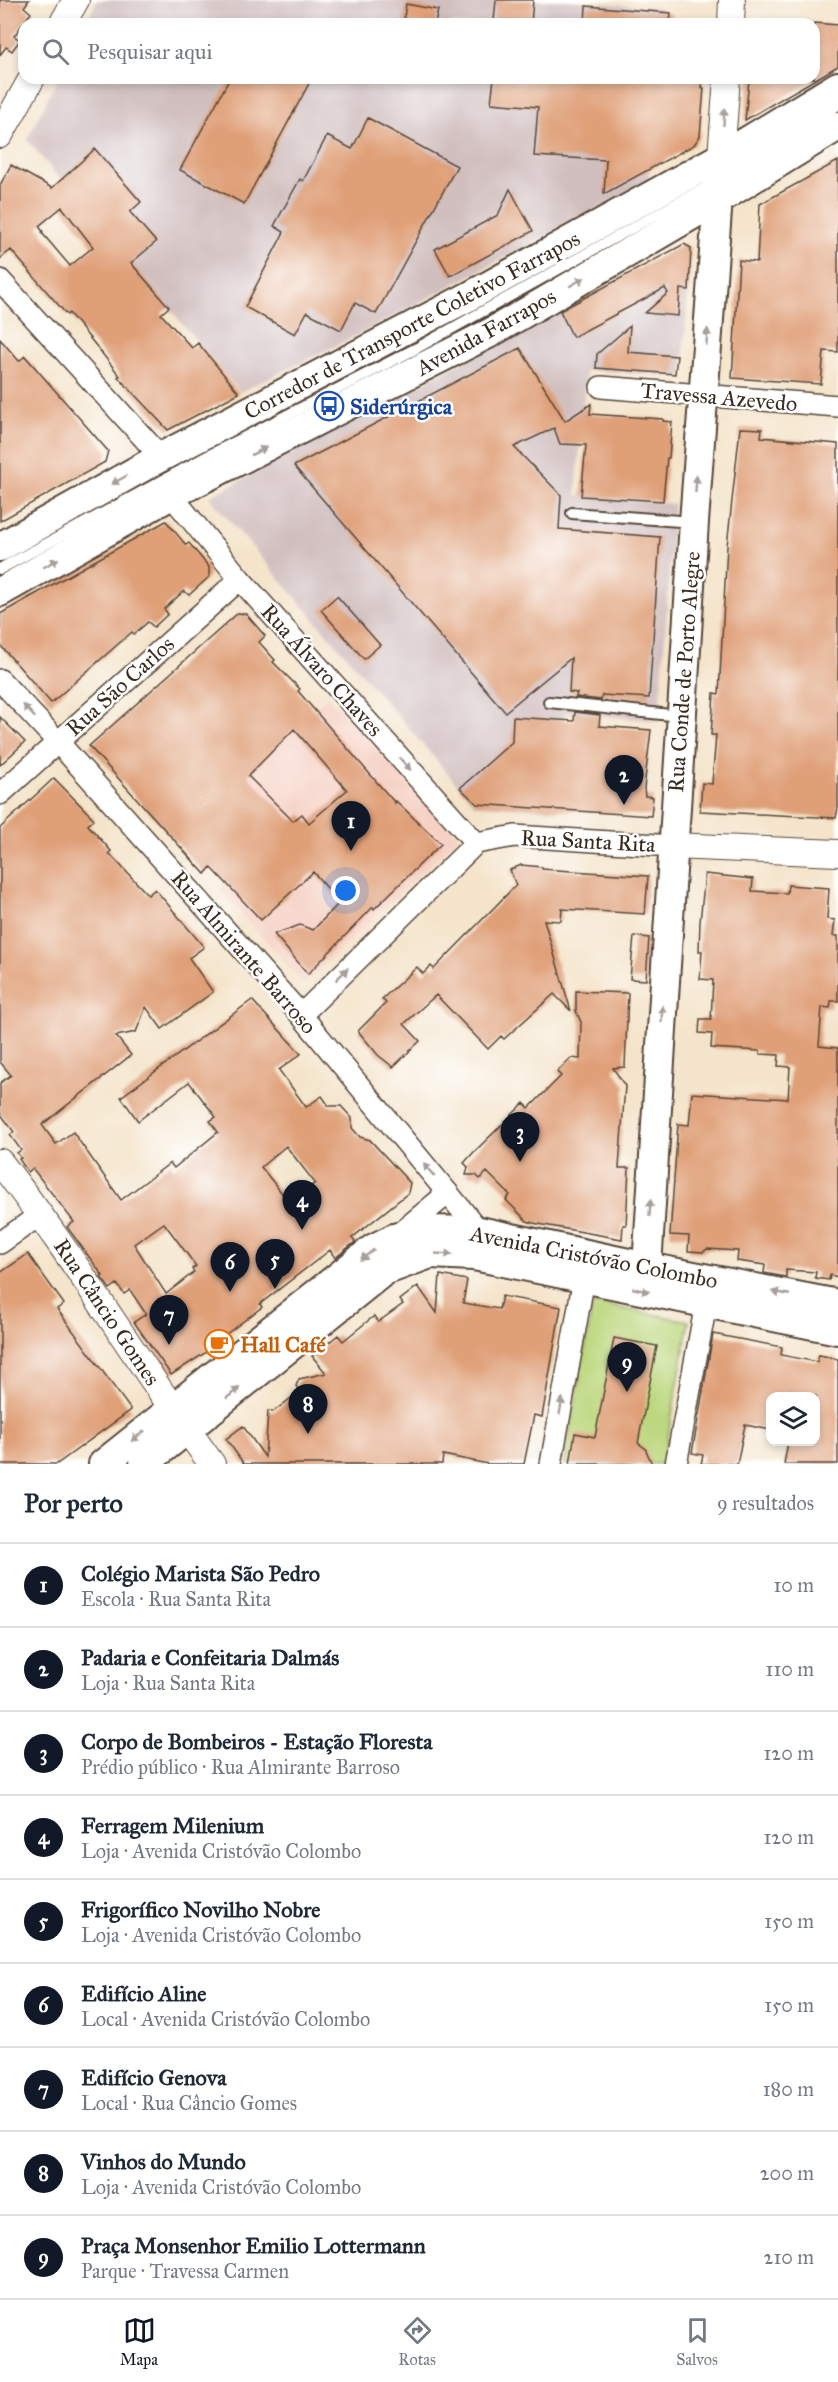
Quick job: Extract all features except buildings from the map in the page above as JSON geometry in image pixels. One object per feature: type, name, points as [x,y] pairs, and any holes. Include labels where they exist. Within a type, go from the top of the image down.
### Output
[{"type":"main road","name":"Avenida Farrapos","points":[[0,592],[171,495],[490,333],[720,179],[838,86]]},
{"type":"main road","name":"Avenida Farrapos","points":[[0,547],[161,457],[468,297],[838,126]]},
{"type":"main road","name":"Rua Conde de Porto Alegre","points":[[646,1267],[694,522],[720,179]]},
{"type":"main road","name":"Avenida Cristóvão Colombo","points":[[144,1464],[180,1419],[375,1248],[394,1238],[424,1230],[479,1231],[646,1267],[838,1304]]},
{"type":"main road","name":"Avenida Cristóvão Colombo","points":[[103,1464],[180,1419],[384,1271],[430,1254],[474,1256],[838,1330]]},
{"type":"street","points":[[66,18],[76,0]]},
{"type":"street","points":[[730,18],[732,0]]},
{"type":"street","points":[[0,135],[29,84]]},
{"type":"street","name":"Rua Conde de Porto Alegre","points":[[720,179],[727,84]]},
{"type":"street","points":[[0,280],[161,457]]},
{"type":"street","name":"Travessa Azevedo","points":[[601,387],[838,406]]},
{"type":"street","name":"Rua Álvaro Chaves","points":[[171,495],[240,579],[476,843]]},
{"type":"street","name":"Rua São Carlos","points":[[0,794],[240,579]]},
{"type":"street","name":"Rua Almirante Barroso","points":[[0,681],[57,741],[301,1015],[479,1231]]},
{"type":"street","name":"Rua Santa Rita","points":[[476,843],[515,836],[838,853]]},
{"type":"street","points":[[301,1015],[476,843]]},
{"type":"street","name":"Rua Câncio Gomes","points":[[0,1162],[42,1214],[212,1464]]},
{"type":"street","points":[[394,1238],[448,1193]]},
{"type":"street","points":[[0,1243],[42,1214]]},
{"type":"street","points":[[551,1464],[584,1278]]},
{"type":"street","points":[[676,1464],[706,1304]]},
{"type":"lane","name":"Corredor de Transporte Coletivo Farrapos","points":[[0,569],[204,458],[417,348],[720,179],[838,105]]},
{"type":"lane","points":[[417,348],[468,297]]},
{"type":"lane","points":[[417,348],[490,333]]},
{"type":"lane","points":[[572,513],[694,522]]},
{"type":"lane","points":[[549,702],[681,716]]},
{"type":"shaded area","points":[[97,0],[565,0],[662,8],[661,18],[88,18]]},
{"type":"shaded area","points":[[55,84],[656,84],[648,182],[358,335],[240,392],[27,140]]},
{"type":"shaded area","points":[[684,244],[691,248],[682,377],[586,370],[576,495],[674,504],[659,721],[564,713],[559,810],[475,805],[209,497]]},
{"type":"shaded area","points":[[327,696],[459,837],[304,984],[219,889],[290,819],[248,776]]},
{"type":"green space","points":[[593,1303],[689,1321],[663,1464],[564,1464]]},
{"type":"place","name":"Siderúrgica","points":[[329,406]]},
{"type":"place","name":"Padaria e Confeitaria Dalmás","points":[[624,805]]},
{"type":"place","name":"Colégio Marista São Pedro","points":[[351,851]]},
{"type":"place","name":"Corpo de Bombeiros - Estação Floresta","points":[[520,1162]]},
{"type":"place","name":"Ferragem Milenium","points":[[302,1230]]},
{"type":"place","name":"Frigorífico Novilho Nobre","points":[[275,1289]]},
{"type":"place","name":"Edifício Aline","points":[[230,1292]]},
{"type":"place","name":"Hall Café","points":[[219,1344]]},
{"type":"place","name":"Edifício Genova","points":[[169,1345]]},
{"type":"place","name":"Praça Monsenhor Emilio Lottermann","points":[[627,1392]]},
{"type":"place","name":"Vinhos do Mundo","points":[[308,1434]]}]
